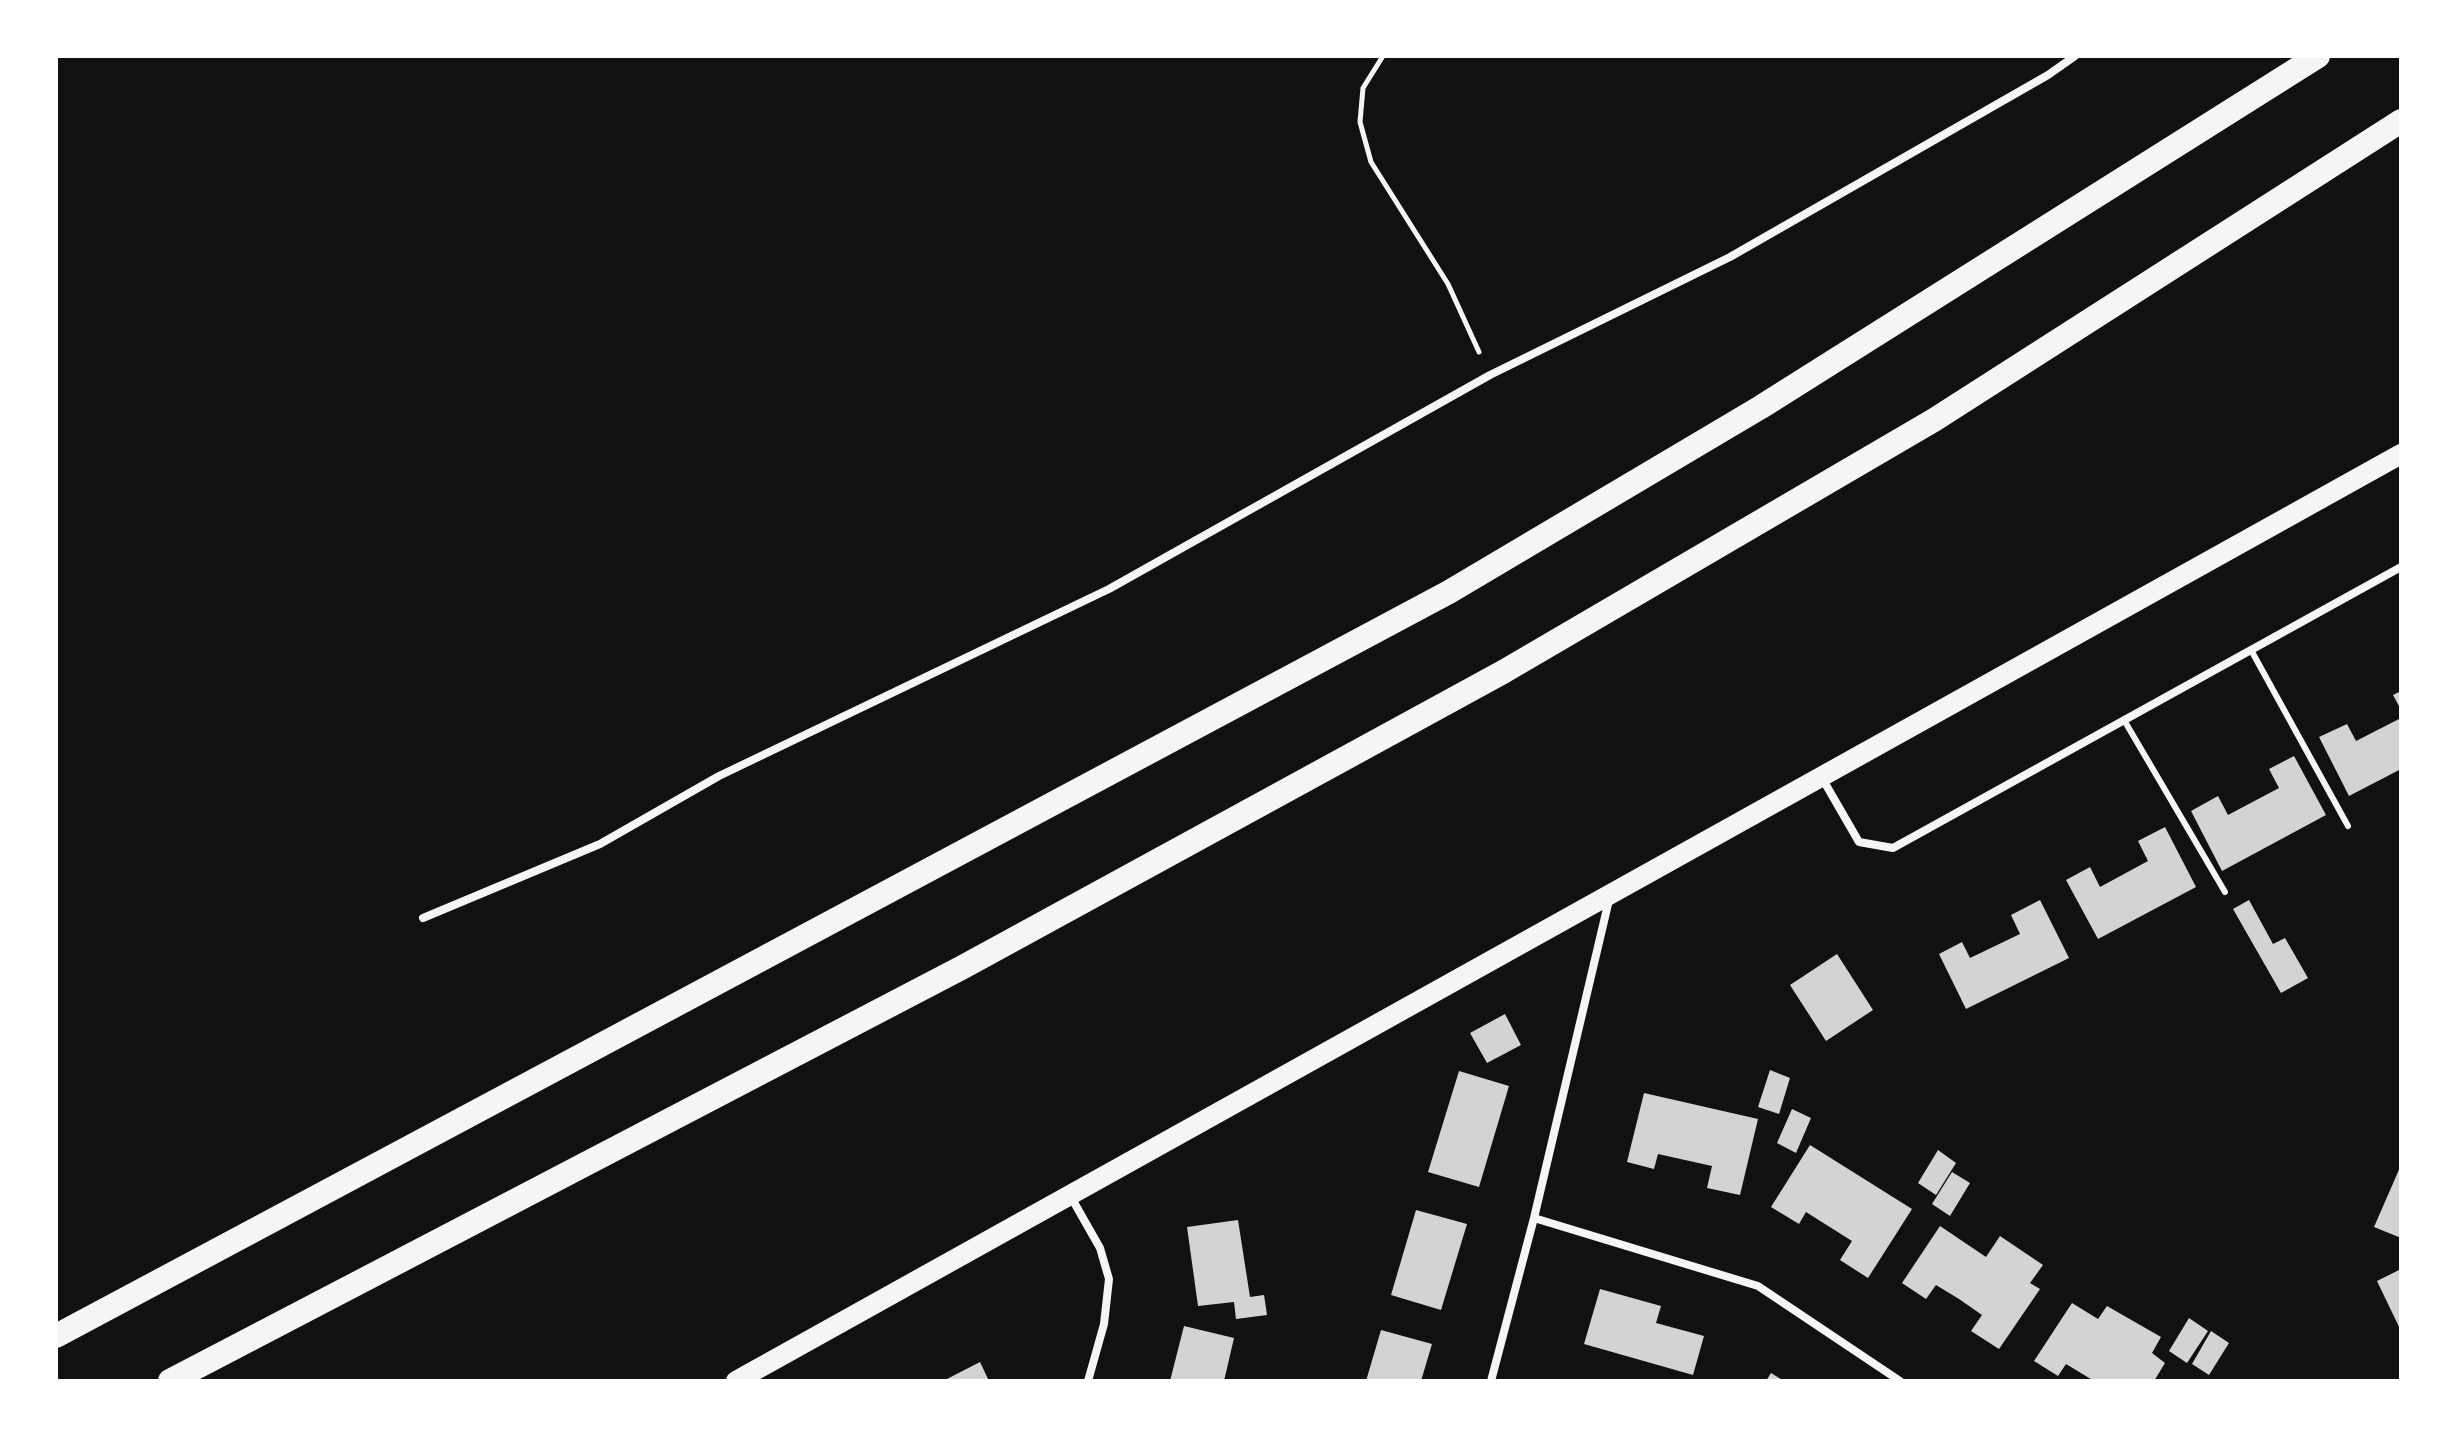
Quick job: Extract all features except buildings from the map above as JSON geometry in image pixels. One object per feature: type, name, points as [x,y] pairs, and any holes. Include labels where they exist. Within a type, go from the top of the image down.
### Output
[{"type":"highway","points":[[56,1336],[1449,592],[1761,407],[2318,56]]},
{"type":"highway","points":[[170,1381],[963,967],[1503,672],[1934,420],[2401,121]]},
{"type":"main road","points":[[736,1381],[1068,1193],[1822,778],[2401,454]]},
{"type":"street","points":[[423,918],[600,844],[719,776],[1109,589],[1490,375],[1730,257],[2048,75],[2075,56]]},
{"type":"street","points":[[1822,778],[1859,842],[1893,848],[2401,567]]},
{"type":"street","points":[[1491,1381],[1534,1218],[1611,893]]},
{"type":"street","points":[[1068,1193],[1100,1248],[1109,1279],[1104,1324],[1088,1381]]},
{"type":"street","points":[[1534,1218],[1758,1286],[1900,1381]]},
{"type":"lane","points":[[2251,650],[2348,826]]},
{"type":"lane","points":[[2124,720],[2225,892]]},
{"type":"path","points":[[1383,56],[1363,88],[1360,122],[1371,162],[1448,284],[1490,375]]}]
